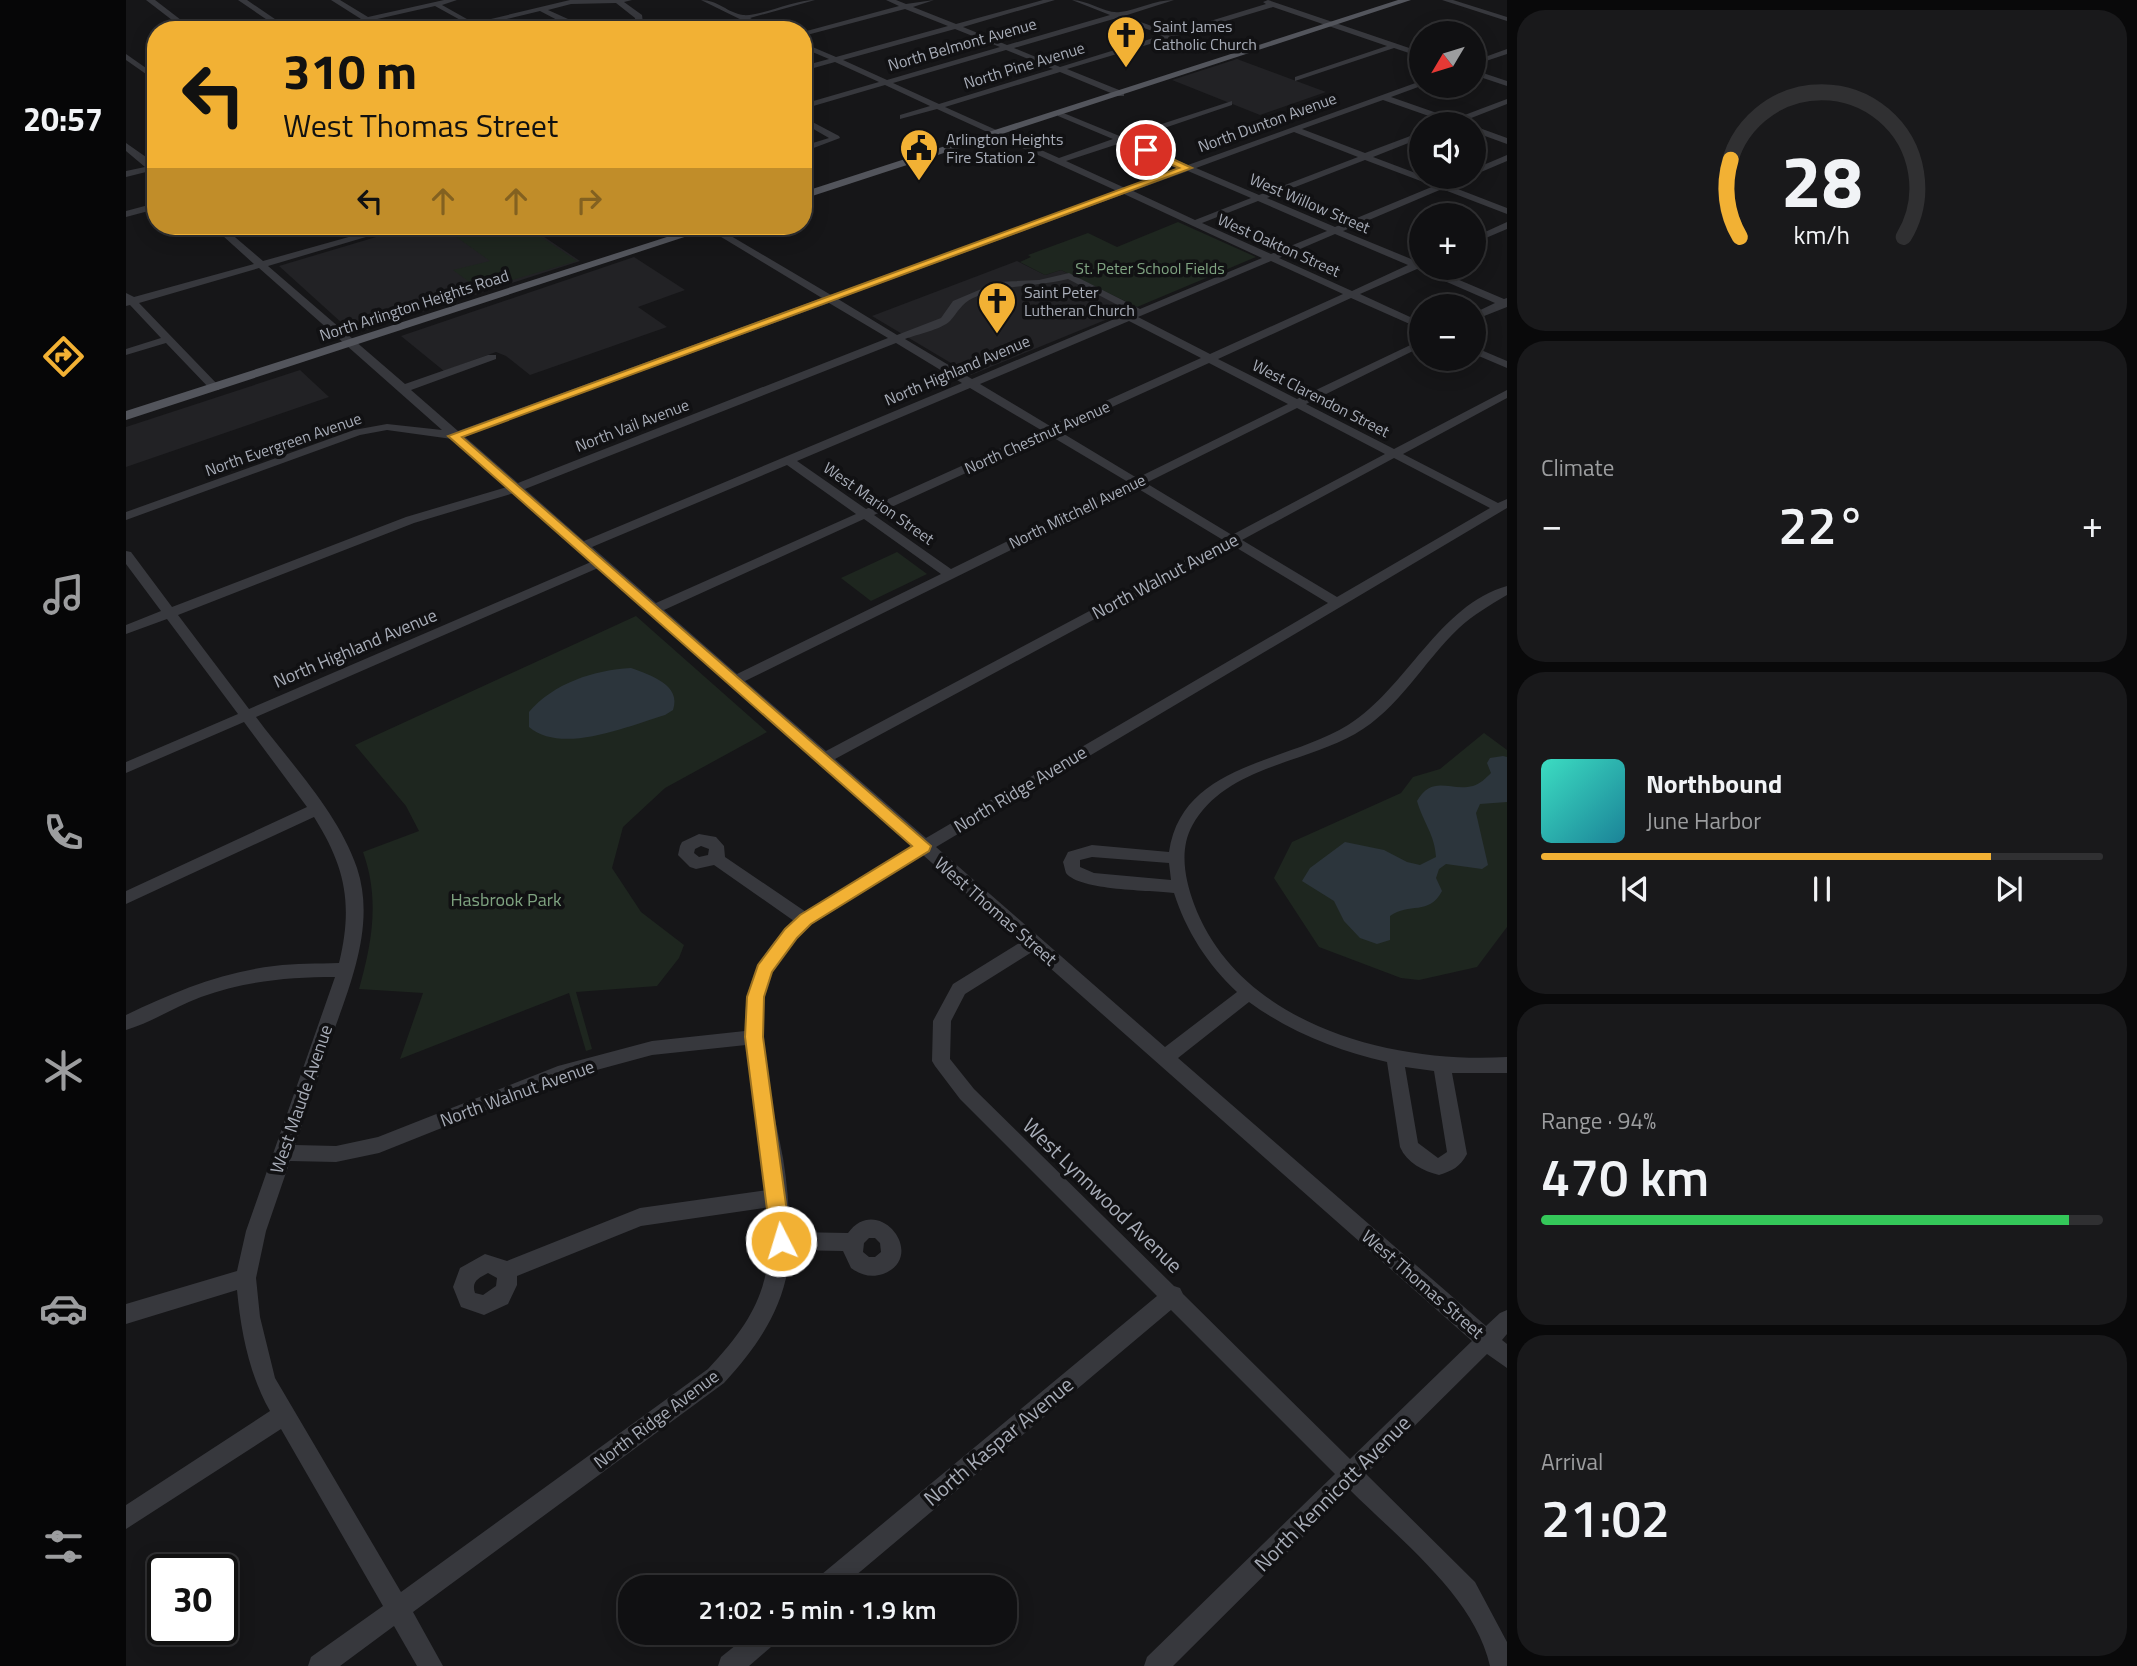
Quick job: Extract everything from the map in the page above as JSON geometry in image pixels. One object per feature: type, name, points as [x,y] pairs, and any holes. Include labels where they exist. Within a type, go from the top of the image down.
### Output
[{"type":"main road","points":[[812,193],[1407,0]]},
{"type":"main road","name":"North Arlington Heights Road","points":[[126,416],[682,235]]},
{"type":"street","points":[[149,0],[178,21]]},
{"type":"street","points":[[242,0],[274,21]]},
{"type":"street","points":[[335,0],[370,21]]},
{"type":"street","points":[[359,21],[453,0]]},
{"type":"street","points":[[487,21],[579,1],[628,0]]},
{"type":"street","points":[[705,0],[749,21]]},
{"type":"street","points":[[742,18],[811,0]]},
{"type":"street","points":[[890,0],[1121,94]]},
{"type":"street","points":[[812,32],[930,0]]},
{"type":"street","points":[[812,66],[1051,0]]},
{"type":"street","points":[[1076,0],[1172,36]]},
{"type":"street","name":"North Belmont Avenue","points":[[812,104],[1170,0]]},
{"type":"street","points":[[1261,0],[1409,51]]},
{"type":"street","points":[[1446,0],[1507,19]]},
{"type":"street","points":[[618,1],[639,17],[639,21]]},
{"type":"street","points":[[436,4],[467,21]]},
{"type":"street","name":"North Pine Avenue","points":[[903,117],[1274,4]]},
{"type":"street","points":[[541,9],[565,21]]},
{"type":"street","points":[[1488,13],[1499,9]]},
{"type":"street","points":[[1298,79],[1394,46]]},
{"type":"street","name":"West Oakton Street","points":[[812,49],[1409,321]]},
{"type":"street","points":[[1486,59],[1507,51]]},
{"type":"street","points":[[126,56],[147,72]]},
{"type":"street","points":[[126,74],[147,69]]},
{"type":"street","points":[[1486,76],[1507,84]]},
{"type":"street","name":"North Dunton Avenue","points":[[454,436],[1409,87]]},
{"type":"street","points":[[1383,96],[1425,112]]},
{"type":"street","points":[[1480,112],[1507,101]]},
{"type":"street","points":[[1058,161],[1229,103]]},
{"type":"street","name":"West Willow Street","points":[[1061,114],[1409,262]]},
{"type":"street","points":[[812,124],[836,138],[812,146]]},
{"type":"street","points":[[1294,129],[1409,173]]},
{"type":"street","points":[[1486,133],[1507,141]]},
{"type":"street","points":[[1194,223],[1409,140]]},
{"type":"street","points":[[126,146],[147,163]]},
{"type":"street","points":[[1486,167],[1507,158]]},
{"type":"street","points":[[126,174],[147,170]]},
{"type":"street","name":"North Highland Avenue","points":[[581,547],[1434,189]]},
{"type":"street","points":[[1449,189],[1507,211]]},
{"type":"street","points":[[126,214],[147,208]]},
{"type":"street","points":[[1486,235],[1507,225]]},
{"type":"street","name":"West Thomas Street","points":[[231,235],[454,436],[1507,1358]]},
{"type":"street","points":[[128,299],[367,235]]},
{"type":"street","points":[[725,235],[1336,602]]},
{"type":"street","name":"North Chestnut Avenue","points":[[653,610],[1409,271]]},
{"type":"street","name":"North Vail Avenue","points":[[126,630],[410,520],[515,489],[945,320],[957,303],[1002,284],[1039,283],[1069,276],[1134,315]]},
{"type":"street","name":"West Willow Street","points":[[1453,280],[1506,302]]},
{"type":"street","points":[[128,299],[215,388]]},
{"type":"street","points":[[1486,311],[1506,302]]},
{"type":"street","name":"West Clarendon Street","points":[[1134,315],[1297,404],[1503,506]]},
{"type":"street","points":[[126,352],[169,339]]},
{"type":"street","name":"North Mitchell Avenue","points":[[734,681],[1409,349]]},
{"type":"street","points":[[1486,355],[1507,365]]},
{"type":"street","points":[[402,389],[492,357]]},
{"type":"street","name":"North Walnut Avenue","points":[[823,759],[1507,393]]},
{"type":"street","name":"North Evergreen Avenue","points":[[126,516],[358,432],[387,427],[454,436]]},
{"type":"street","name":"West Marion Street","points":[[788,460],[949,574]]},
{"type":"street","name":"North Ridge Avenue","points":[[320,1666],[716,1376],[749,1338],[775,1285],[781,1241],[754,1037],[755,997],[764,970],[791,933],[806,920],[923,846],[1503,506]]},
{"type":"street","name":"West Maude Avenue","points":[[127,556],[317,809],[340,842],[350,868],[356,896],[356,934],[346,971],[256,1231],[246,1278],[250,1317],[265,1381],[431,1666]]},
{"type":"street","name":"North Highland Avenue","points":[[126,768],[599,563]]},
{"type":"street","points":[[1507,590],[1457,622],[1391,699],[1359,725],[1318,746],[1240,775],[1218,789],[1191,815],[1184,828],[1176,858],[1180,887],[1196,926],[1221,965],[1249,993],[1313,1029],[1395,1058],[1471,1069],[1507,1065]]},
{"type":"street","points":[[126,898],[317,809]]},
{"type":"street","points":[[1176,858],[1092,851],[1074,856],[1071,862],[1073,870],[1091,879],[1180,887]]},
{"type":"street","points":[[715,858],[806,920]]},
{"type":"street","name":"West Lynnwood Avenue","points":[[1033,943],[959,989],[942,1021],[941,1060],[967,1094],[1173,1295],[1467,1590],[1485,1618],[1503,1657]]},
{"type":"street","points":[[126,1023],[192,992],[245,977],[289,971],[346,971]]},
{"type":"street","points":[[1164,1058],[1249,993]]},
{"type":"street","name":"North Walnut Avenue","points":[[282,1153],[335,1154],[379,1145],[564,1071],[652,1048],[754,1037]]},
{"type":"street","points":[[1395,1058],[1409,1147],[1428,1164],[1439,1167],[1452,1161],[1457,1154],[1442,1066]]},
{"type":"street","points":[[506,1271],[640,1217],[777,1197]]},
{"type":"street","points":[[781,1241],[853,1242]]},
{"type":"street","points":[[126,1314],[246,1278]]},
{"type":"street","name":"North Kaspar Avenue","points":[[838,1575],[1173,1295]]},
{"type":"street","name":"North Kennicott Avenue","points":[[1156,1666],[1507,1320]]},
{"type":"street","points":[[126,1518],[283,1415]]},
{"type":"street","points":[[730,1666],[755,1645]]},
{"type":"shaded area","points":[[1237,59],[1326,92],[1260,115],[1172,80]]},
{"type":"shaded area","points":[[383,235],[541,235],[580,261],[354,334],[279,266]]},
{"type":"shaded area","points":[[634,257],[685,290],[638,307],[667,327],[530,375],[506,356],[496,352],[444,371],[401,336]]},
{"type":"shaded area","points":[[1017,261],[1045,275],[1061,270],[1137,307],[971,375],[872,316]]},
{"type":"shaded area","points":[[300,370],[329,397],[126,467],[126,427]]},
{"type":"shaded area","points":[[631,668],[655,678],[669,688],[675,701],[673,710],[665,715],[596,736],[559,738],[543,735],[529,727],[529,712],[550,693],[589,675]]},
{"type":"shaded area","points":[[1507,757],[1507,802],[1480,804],[1476,813],[1488,865],[1482,869],[1446,864],[1439,869],[1436,878],[1442,891],[1437,899],[1425,906],[1390,916],[1390,940],[1377,944],[1360,938],[1344,921],[1334,901],[1302,881],[1310,868],[1345,842],[1384,850],[1407,862],[1420,865],[1436,857],[1417,801],[1429,788],[1436,786],[1465,787],[1478,784],[1491,773],[1487,763],[1490,758]]},
{"type":"green space","name":"St. Peter School Fields","points":[[1178,222],[1256,257],[1137,307],[1061,270],[1045,275],[1020,262],[1031,257],[1028,255],[1088,233],[1117,247]]},
{"type":"green space","points":[[454,235],[538,235],[577,261],[485,288],[476,287],[453,270],[490,261]]},
{"type":"green space","points":[[897,552],[927,574],[871,601],[841,578]]},
{"type":"green space","name":"Hasbrook Park","points":[[636,616],[767,732],[665,788],[623,827],[612,868],[641,912],[684,945],[679,958],[657,986],[576,992],[592,1049],[586,1051],[569,993],[400,1059],[423,993],[359,989],[370,938],[373,904],[363,852],[419,831],[406,806],[355,745]]},
{"type":"green space","points":[[1484,733],[1507,750],[1507,927],[1477,967],[1419,980],[1401,978],[1319,947],[1274,878],[1292,842],[1401,793],[1413,777],[1440,769]]},
{"type":"place","name":"Saint James Catholic Church","points":[[1126,69]]},
{"type":"place","name":"Arlington Heights Fire Station 2","points":[[919,182]]},
{"type":"place","name":"Saint Peter Lutheran Church","points":[[997,335]]},
{"type":"route","points":[[781,1241],[754,1037],[755,997],[764,970],[773,954],[806,920],[923,846],[454,436],[1187,168],[1146,150]]}]
